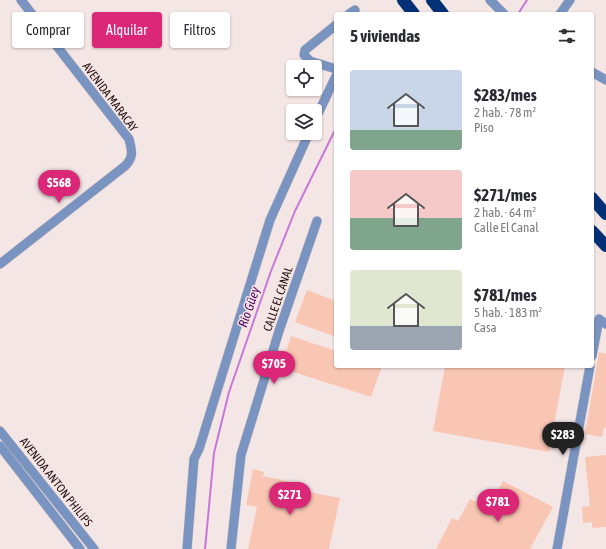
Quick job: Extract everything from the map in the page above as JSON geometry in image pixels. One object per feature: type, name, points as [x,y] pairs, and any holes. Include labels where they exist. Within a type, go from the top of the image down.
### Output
[{"type":"highway","points":[[403,0],[412,12]]},
{"type":"highway","points":[[432,0],[441,12]]},
{"type":"highway","points":[[594,200],[606,214]]},
{"type":"highway","points":[[594,233],[606,246]]},
{"type":"street","name":"AVENIDA MARACAY","points":[[0,264],[125,166],[130,161],[132,154],[128,139],[21,0]]},
{"type":"street","points":[[561,12],[570,0]]},
{"type":"street","points":[[492,2],[502,12]]},
{"type":"street","points":[[334,27],[305,50],[304,55],[310,61],[334,68]]},
{"type":"street","points":[[594,73],[606,80]]},
{"type":"street","points":[[322,105],[334,80]]},
{"type":"street","points":[[187,549],[194,459],[199,449],[270,220],[306,140]]},
{"type":"street","name":"CALLE EL CANAL","points":[[232,549],[241,455],[279,331],[317,221]]},
{"type":"street","points":[[594,349],[602,321]]},
{"type":"street","points":[[556,549],[590,368]]},
{"type":"street","name":"AVENIDA ANTON PHILIPS","points":[[0,431],[94,549]]},
{"type":"street","name":"AVENIDA ANTON PHILIPS","points":[[0,446],[80,549]]},
{"type":"building","points":[[307,290],[334,300],[334,336],[295,322]]},
{"type":"building","points":[[291,336],[334,350],[334,368],[381,368],[371,397],[281,368]]},
{"type":"building","points":[[599,352],[606,354],[606,428],[604,428],[602,437],[585,434]]},
{"type":"building","points":[[445,368],[565,368],[549,452],[433,431]]},
{"type":"building","points":[[606,455],[606,527],[592,528],[592,522],[583,523],[582,507],[590,506],[585,457]]},
{"type":"building","points":[[253,469],[264,472],[263,476],[300,484],[299,490],[340,498],[329,549],[248,549],[257,507],[246,505]]},
{"type":"building","points":[[503,481],[553,507],[530,549],[436,549],[452,518],[458,521],[470,499],[488,508]]},
{"type":"waterway","name":"Río Güey","points":[[519,12],[527,0]]},
{"type":"waterway","name":"Río Güey","points":[[205,549],[214,453],[229,392],[271,271],[295,211],[334,132]]}]
